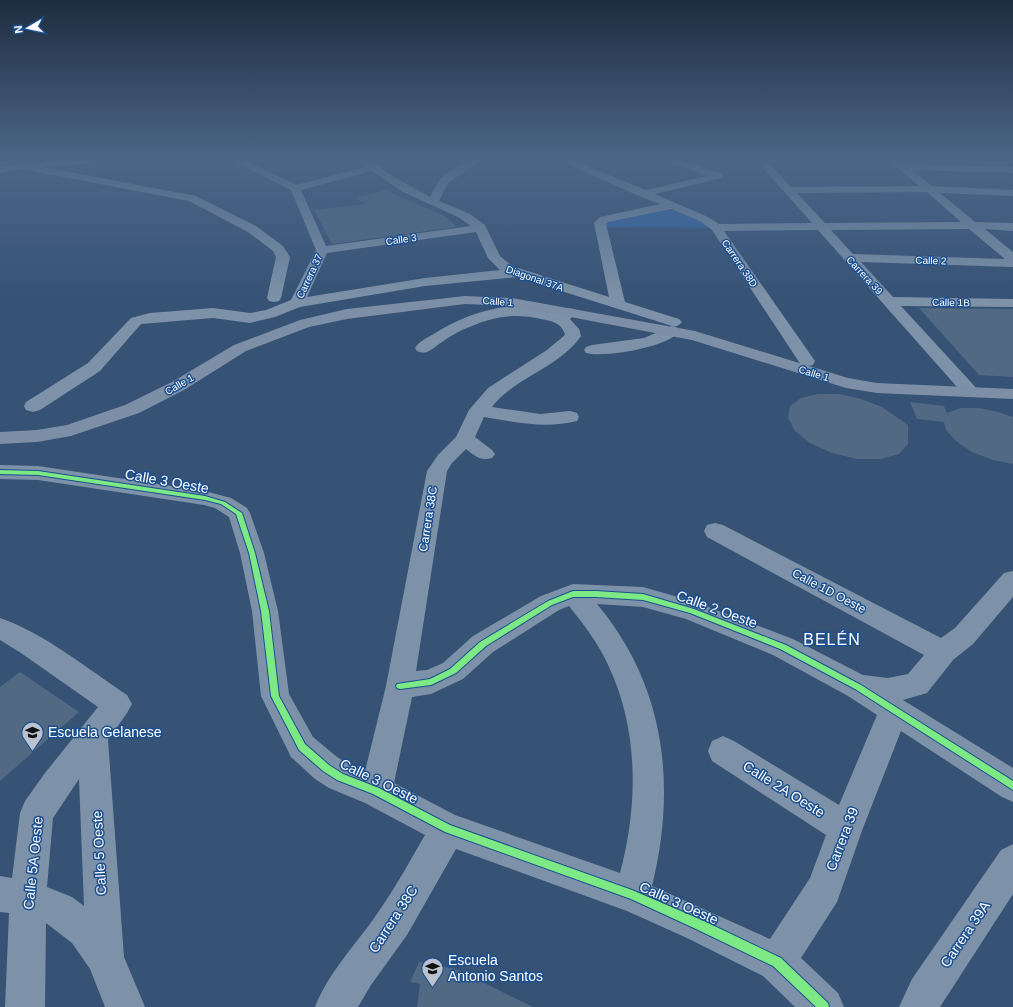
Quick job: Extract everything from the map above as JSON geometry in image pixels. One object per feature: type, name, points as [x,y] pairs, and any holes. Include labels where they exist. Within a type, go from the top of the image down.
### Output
[{"type":"main road","name":"Calle 1","points":[[0,426],[42,424],[74,417],[131,395],[226,340],[292,315],[341,305],[440,292],[487,291],[517,294],[673,326],[846,383],[877,388],[966,387],[1013,384]]},
{"type":"main road","name":"Calle 1","points":[[0,438],[37,436],[71,430],[132,409],[172,389],[231,353],[249,344],[305,323],[328,317],[465,300],[512,302],[565,316],[673,326],[717,332],[825,367],[856,374],[1013,394]]},
{"type":"street","points":[[207,205],[252,229],[278,249],[283,257],[274,298]]},
{"type":"street","points":[[302,205],[322,250]]},
{"type":"street","points":[[439,205],[465,216],[481,228]]},
{"type":"street","points":[[618,305],[600,223],[604,219],[672,205]]},
{"type":"street","name":"Carrera 38D","points":[[672,205],[704,219],[716,228],[807,361]]},
{"type":"street","name":"Carrera 39","points":[[801,205],[966,387]]},
{"type":"street","points":[[949,205],[1013,259]]},
{"type":"street","points":[[716,228],[973,225],[1013,227]]},
{"type":"street","name":"Calle 3","points":[[322,250],[481,228]]},
{"type":"street","name":"Diagonal 37A","points":[[481,228],[494,260],[502,267],[515,273],[618,305],[673,326]]},
{"type":"street","name":"Carrera 37","points":[[297,303],[322,250]]},
{"type":"street","name":"Calle 2","points":[[849,258],[1013,263]]},
{"type":"street","points":[[33,406],[94,367],[136,321],[150,318],[213,313],[250,318],[270,314],[297,303],[425,282],[515,273]]},
{"type":"street","name":"Calle 1B","points":[[889,301],[1013,302]]},
{"type":"street","points":[[423,348],[447,331],[488,315],[512,311],[526,311],[565,316]]},
{"type":"street","name":"Carrera 38C","points":[[376,791],[400,686],[437,471],[445,458],[465,439],[472,420],[478,410],[494,392],[553,354],[574,336],[565,316]]},
{"type":"street","points":[[592,350],[628,346],[647,342],[667,335],[673,326]]},
{"type":"street","points":[[478,410],[540,420],[570,417]]},
{"type":"street","points":[[465,439],[485,454]]},
{"type":"street","name":"Calle 3 Oeste","points":[[0,472],[38,473],[205,498],[223,504],[239,513],[252,553],[265,611],[275,696],[302,747],[326,768],[340,777],[376,791],[448,829],[632,895],[700,925],[777,962],[824,1007]]},
{"type":"street","name":"Calle 1D Oeste","points":[[715,531],[943,652]]},
{"type":"street","points":[[858,687],[888,691],[917,684],[943,652],[964,636],[1013,580]]},
{"type":"street","points":[[573,594],[592,616],[609,640],[624,668],[636,698],[644,732],[648,769],[648,808],[643,850],[632,895]]},
{"type":"street","name":"Calle 2 Oeste","points":[[400,686],[431,682],[453,671],[483,644],[550,603],[573,594],[643,597],[692,611],[783,647],[858,687],[1013,786]]},
{"type":"street","points":[[0,629],[13,634],[117,704],[93,737]]},
{"type":"street","name":"Carrera 39","points":[[777,962],[824,889],[846,828],[894,710]]},
{"type":"street","name":"Calle 5A Oeste","points":[[25,1007],[14,896],[37,813],[56,784],[93,737]]},
{"type":"street","name":"Calle 5 Oeste","points":[[93,737],[105,957],[125,1007]]},
{"type":"street","name":"Calle 2A Oeste","points":[[723,751],[846,828]]},
{"type":"street","name":"Carrera 38C","points":[[335,1007],[357,971],[394,922],[448,829]]},
{"type":"street","name":"Carrera 39A","points":[[919,1007],[926,993],[1013,862]]},
{"type":"street","points":[[14,896],[59,910],[85,930],[105,957]]},
{"type":"shaded area","points":[[672,205],[716,228],[601,227],[604,219]]},
{"type":"building","points":[[358,205],[419,205],[447,217],[456,227],[332,244],[314,210]]},
{"type":"building","points":[[919,308],[1013,309],[1013,377],[979,375]]},
{"type":"building","points":[[818,394],[839,394],[861,399],[882,407],[908,425],[908,444],[899,454],[881,459],[857,459],[832,453],[810,443],[795,431],[788,418],[790,406],[801,398]]},
{"type":"building","points":[[910,402],[944,406],[947,413],[961,408],[979,408],[1013,417],[1013,464],[993,460],[972,452],[956,441],[946,430],[944,422],[917,419]]},
{"type":"building","points":[[20,672],[79,712],[0,781],[0,687]]},
{"type":"building","points":[[419,962],[456,969],[533,1007],[417,1007],[420,984],[410,982]]},
{"type":"cycle path","points":[[0,472],[38,473],[205,498],[223,503],[239,513],[252,553],[265,611],[275,696],[302,747],[326,768],[340,777],[376,791],[448,829],[632,895],[700,925],[777,962],[824,1007]]},
{"type":"cycle path","points":[[400,686],[431,682],[453,671],[483,644],[550,603],[573,594],[643,597],[692,611],[783,647],[858,687],[1013,786]]},
{"type":"place","name":"Escuela Gelanese","points":[[32,752]]},
{"type":"place","name":"Escuela Antonio Santos","points":[[433,988]]},
{"type":"district","name":"BELÉN","points":[[832,639]]}]
